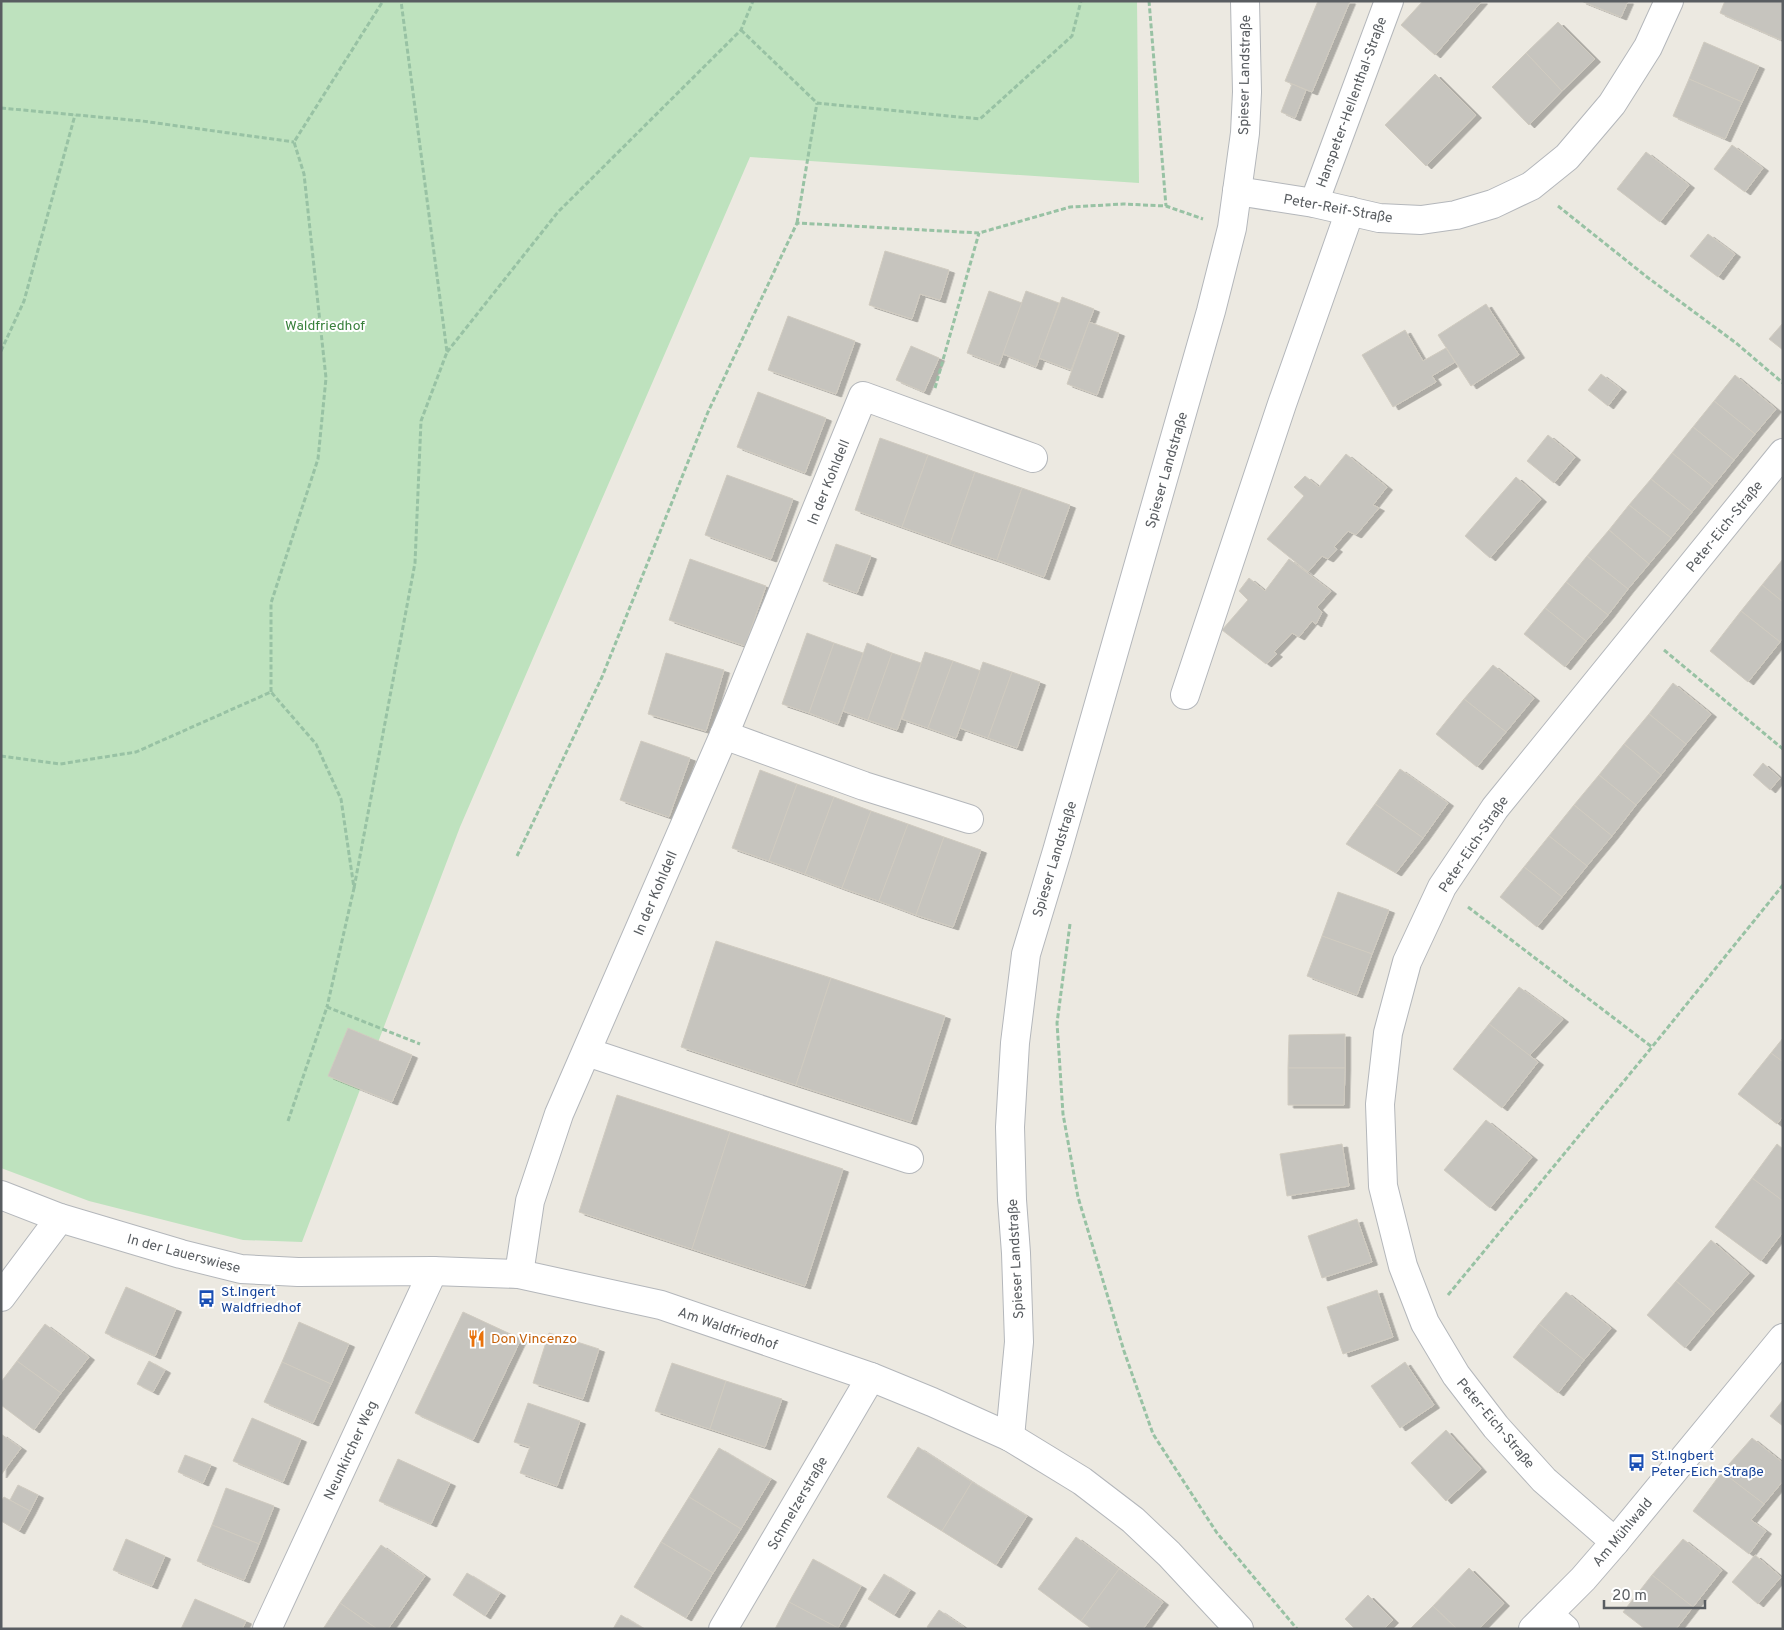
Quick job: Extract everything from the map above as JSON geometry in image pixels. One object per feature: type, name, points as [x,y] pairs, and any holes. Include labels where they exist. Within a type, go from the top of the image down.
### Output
[{"type":"street","name":"Spieser Landstraße","points":[[1010,1437],[1019,1342],[1010,1127],[1015,1043],[1026,954],[1058,851],[1212,311],[1232,228],[1245,133],[1247,92],[1245,1]]},
{"type":"street","name":"Hanspeter-Hellenthal-Straße","points":[[1314,203],[1389,1]]},
{"type":"street","name":"Peter-Reif-Straße","points":[[1236,191],[1314,203],[1379,218],[1421,220],[1456,215],[1493,204],[1532,186],[1567,157],[1612,104],[1648,47],[1669,1]]},
{"type":"street","points":[[1185,695],[1282,404],[1350,211]]},
{"type":"street","name":"In der Kohldell","points":[[520,1274],[530,1201],[559,1114],[724,735],[863,396],[1033,458]]},
{"type":"street","name":"Peter-Eich-Straße","points":[[1615,1542],[1544,1480],[1496,1427],[1456,1375],[1426,1322],[1403,1266],[1383,1186],[1380,1104],[1388,1033],[1407,962],[1442,886],[1495,808],[1783,453]]},
{"type":"street","points":[[724,735],[864,786],[969,819]]},
{"type":"street","points":[[587,1052],[908,1159]]},
{"type":"street","name":"In der Lauerswiese","points":[[1,1196],[60,1218],[181,1254],[242,1269],[298,1272],[433,1271]]},
{"type":"street","points":[[1,1297],[60,1218]]},
{"type":"street","name":"Am Waldfriedhof","points":[[433,1271],[520,1274],[661,1305],[871,1377],[1010,1437]]},
{"type":"street","name":"Neunkircher Weg","points":[[268,1629],[433,1271]]},
{"type":"street","name":"Am Mühlwald","points":[[1549,1624],[1583,1579],[1783,1338]]},
{"type":"street","name":"Schmelzerstraße","points":[[723,1629],[871,1377]]},
{"type":"street","points":[[1010,1437],[1082,1481],[1133,1520],[1169,1554],[1232,1626]]},
{"type":"path","points":[[354,888],[340,799],[316,744],[271,692],[271,602],[318,459],[326,378],[304,174],[294,142],[383,1]]},
{"type":"path","points":[[401,1],[447,352]]},
{"type":"path","points":[[288,1121],[327,1007],[354,888],[415,563],[421,421],[447,352],[558,212],[741,30],[753,1]]},
{"type":"path","points":[[741,30],[817,103],[980,119],[1072,36],[1081,1]]},
{"type":"path","points":[[1149,1],[1166,206]]},
{"type":"path","points":[[517,856],[602,677],[708,412],[797,223],[817,103]]},
{"type":"path","points":[[1,108],[142,121],[294,142]]},
{"type":"path","points":[[1,351],[24,301],[74,115]]},
{"type":"path","points":[[1532,186],[1647,277],[1736,343],[1783,384]]},
{"type":"path","points":[[797,223],[979,232],[1070,207],[1124,204],[1166,206],[1232,228]]},
{"type":"path","points":[[926,419],[979,232]]},
{"type":"path","points":[[1639,630],[1783,749]]},
{"type":"path","points":[[1,756],[60,764],[136,752],[271,692]]},
{"type":"path","points":[[1426,1322],[1652,1048],[1783,885]]},
{"type":"path","points":[[1442,886],[1652,1048]]},
{"type":"path","points":[[1070,922],[1057,1023],[1064,1114],[1078,1197],[1124,1351],[1153,1434],[1217,1533],[1297,1629]]},
{"type":"path","points":[[327,1007],[420,1044]]},
{"type":"green space","name":"Waldfriedhof","points":[[1,1],[1137,1],[1139,183],[750,157],[460,827],[302,1242],[243,1240],[89,1201],[1,1168]]},
{"type":"building","points":[[1318,1],[1350,1],[1312,92],[1285,81]]},
{"type":"building","points":[[1423,1],[1482,1],[1435,55],[1401,25]]},
{"type":"building","points":[[1581,1],[1628,1],[1621,17]]},
{"type":"building","points":[[1725,1],[1783,1],[1783,35],[1781,40],[1720,13]]},
{"type":"building","points":[[1558,22],[1595,59],[1562,91],[1526,53]]},
{"type":"building","points":[[1704,42],[1759,66],[1742,102],[1689,79]]},
{"type":"building","points":[[1526,53],[1562,91],[1529,125],[1492,87]]},
{"type":"building","points":[[1435,74],[1476,115],[1426,166],[1385,125]]},
{"type":"building","points":[[1689,79],[1742,102],[1725,139],[1673,116]]},
{"type":"building","points":[[1292,84],[1306,90],[1295,118],[1281,112]]},
{"type":"building","points":[[1732,145],[1763,168],[1745,192],[1714,169]]},
{"type":"building","points":[[1646,152],[1689,185],[1660,222],[1617,189]]},
{"type":"building","points":[[1708,234],[1735,254],[1718,277],[1690,256]]},
{"type":"building","points":[[885,251],[949,270],[940,300],[920,294],[912,319],[869,305]]},
{"type":"building","points":[[989,291],[1022,303],[999,365],[967,353]]},
{"type":"building","points":[[1026,291],[1059,303],[1036,367],[1003,354]]},
{"type":"building","points":[[1062,297],[1094,309],[1071,370],[1039,358]]},
{"type":"building","points":[[1486,304],[1519,355],[1471,386],[1438,335]]},
{"type":"building","points":[[788,316],[855,341],[836,394],[768,370]]},
{"type":"building","points":[[1089,322],[1119,333],[1097,395],[1067,384]]},
{"type":"building","points":[[1783,323],[1783,350],[1769,339]]},
{"type":"building","points":[[1405,330],[1423,361],[1446,348],[1455,362],[1432,376],[1436,382],[1393,407],[1362,355]]},
{"type":"building","points":[[911,346],[939,358],[924,392],[896,380]]},
{"type":"building","points":[[1601,374],[1621,389],[1608,406],[1588,390]]},
{"type":"building","points":[[1735,375],[1776,409],[1755,434],[1714,401]]},
{"type":"building","points":[[758,392],[826,418],[805,473],[737,447]]},
{"type":"building","points":[[1714,401],[1755,434],[1734,460],[1693,427]]},
{"type":"building","points":[[1693,427],[1734,460],[1713,486],[1672,453]]},
{"type":"building","points":[[1548,435],[1575,457],[1554,483],[1527,461]]},
{"type":"building","points":[[880,438],[928,455],[902,527],[855,510]]},
{"type":"building","points":[[1672,453],[1713,486],[1692,512],[1651,479]]},
{"type":"building","points":[[1346,454],[1387,487],[1373,505],[1379,508],[1356,535],[1348,531],[1334,547],[1337,549],[1328,559],[1322,556],[1308,572],[1267,539],[1304,496],[1294,487],[1305,476],[1319,487]]},
{"type":"building","points":[[928,455],[975,472],[950,544],[902,527]]},
{"type":"building","points":[[975,472],[1022,488],[997,560],[950,544]]},
{"type":"building","points":[[727,475],[793,499],[771,559],[705,535]]},
{"type":"building","points":[[1516,477],[1541,499],[1490,558],[1465,536]]},
{"type":"building","points":[[1651,479],[1692,512],[1671,538],[1629,505]]},
{"type":"building","points":[[1022,488],[1070,505],[1044,577],[997,560]]},
{"type":"building","points":[[1629,505],[1671,538],[1649,564],[1609,530]]},
{"type":"building","points":[[1609,530],[1649,564],[1628,589],[1587,556]]},
{"type":"building","points":[[836,544],[871,556],[857,593],[823,581]]},
{"type":"building","points":[[1587,556],[1628,589],[1608,615],[1566,582]]},
{"type":"building","points":[[690,559],[766,586],[745,646],[669,620]]},
{"type":"building","points":[[1289,559],[1331,591],[1317,607],[1322,612],[1316,624],[1312,621],[1299,637],[1292,633],[1274,652],[1277,654],[1266,664],[1222,630],[1248,600],[1239,591],[1249,578],[1265,591]]},
{"type":"building","points":[[1783,559],[1783,602],[1762,585]]},
{"type":"building","points":[[1566,582],[1608,615],[1586,641],[1545,608]]},
{"type":"building","points":[[1762,585],[1783,602],[1783,638],[1780,642],[1741,611]]},
{"type":"building","points":[[1545,608],[1586,641],[1565,667],[1524,634]]},
{"type":"building","points":[[1741,611],[1780,642],[1748,682],[1710,651]]},
{"type":"building","points":[[807,633],[834,643],[809,713],[782,704]]},
{"type":"building","points":[[834,643],[863,653],[838,724],[809,713]]},
{"type":"building","points":[[867,643],[892,653],[868,720],[843,711]]},
{"type":"building","points":[[925,652],[953,661],[928,728],[902,719]]},
{"type":"building","points":[[666,653],[724,670],[706,731],[648,714]]},
{"type":"building","points":[[892,653],[921,663],[897,730],[868,720]]},
{"type":"building","points":[[953,661],[981,671],[956,738],[928,728]]},
{"type":"building","points":[[983,662],[1012,672],[988,738],[960,728]]},
{"type":"building","points":[[1493,665],[1534,698],[1506,732],[1464,699]]},
{"type":"building","points":[[1012,672],[1040,682],[1017,748],[988,738]]},
{"type":"building","points":[[1673,683],[1711,714],[1686,744],[1649,714]]},
{"type":"building","points":[[1464,699],[1506,732],[1477,767],[1436,734]]},
{"type":"building","points":[[1649,714],[1686,744],[1661,775],[1624,744]]},
{"type":"building","points":[[641,741],[690,758],[669,817],[620,800]]},
{"type":"building","points":[[1624,744],[1661,775],[1636,805],[1599,775]]},
{"type":"building","points":[[1763,763],[1780,778],[1770,790],[1753,775]]},
{"type":"building","points":[[1400,769],[1448,803],[1423,838],[1375,804]]},
{"type":"building","points":[[760,770],[797,784],[769,861],[732,848]]},
{"type":"building","points":[[1599,775],[1636,805],[1612,836],[1574,805]]},
{"type":"building","points":[[797,784],[834,797],[805,874],[769,861]]},
{"type":"building","points":[[834,797],[871,811],[842,888],[805,874]]},
{"type":"building","points":[[1375,804],[1423,838],[1396,873],[1346,844]]},
{"type":"building","points":[[1574,805],[1612,836],[1587,866],[1549,836]]},
{"type":"building","points":[[871,811],[908,824],[879,901],[842,888]]},
{"type":"building","points":[[908,824],[944,837],[916,915],[879,901]]},
{"type":"building","points":[[1549,836],[1587,866],[1562,897],[1524,867]]},
{"type":"building","points":[[944,837],[981,850],[953,927],[916,915]]},
{"type":"building","points":[[1524,867],[1562,897],[1537,927],[1500,897]]},
{"type":"building","points":[[1338,892],[1389,910],[1372,954],[1322,936]]},
{"type":"building","points":[[1322,936],[1372,954],[1357,995],[1307,976]]},
{"type":"building","points":[[716,941],[831,978],[796,1085],[681,1047]]},
{"type":"building","points":[[831,978],[945,1016],[911,1122],[796,1085]]},
{"type":"building","points":[[1519,987],[1563,1019],[1529,1056],[1489,1024]]},
{"type":"building","points":[[1489,1024],[1538,1062],[1502,1108],[1453,1069]]},
{"type":"building","points":[[348,1028],[412,1055],[392,1102],[328,1076]]},
{"type":"building","points":[[1345,1034],[1345,1068],[1288,1068],[1289,1035]]},
{"type":"building","points":[[1783,1038],[1783,1062],[1771,1053]]},
{"type":"building","points":[[1771,1053],[1783,1062],[1783,1116],[1777,1124],[1738,1094]]},
{"type":"building","points":[[1288,1068],[1345,1068],[1344,1105],[1288,1105]]},
{"type":"building","points":[[617,1095],[730,1132],[692,1249],[579,1212]]},
{"type":"building","points":[[1486,1120],[1532,1157],[1490,1208],[1444,1170]]},
{"type":"building","points":[[730,1132],[843,1169],[805,1286],[692,1249]]},
{"type":"building","points":[[1342,1144],[1349,1186],[1287,1196],[1280,1154]]},
{"type":"building","points":[[1777,1144],[1783,1149],[1783,1201],[1752,1178]]},
{"type":"building","points":[[1752,1178],[1783,1201],[1783,1232],[1761,1261],[1715,1227]]},
{"type":"building","points":[[1357,1219],[1372,1262],[1322,1278],[1308,1236]]},
{"type":"building","points":[[1711,1240],[1749,1273],[1714,1313],[1676,1281]]},
{"type":"building","points":[[1676,1281],[1714,1313],[1685,1348],[1647,1315]]},
{"type":"building","points":[[126,1287],[176,1309],[155,1356],[105,1333]]},
{"type":"building","points":[[1377,1290],[1393,1337],[1343,1354],[1327,1307]]},
{"type":"building","points":[[1566,1292],[1611,1328],[1584,1360],[1539,1324]]},
{"type":"building","points":[[463,1312],[521,1339],[473,1440],[415,1413]]},
{"type":"building","points":[[299,1322],[349,1344],[331,1384],[282,1362]]},
{"type":"building","points":[[45,1324],[89,1357],[61,1393],[17,1361]]},
{"type":"building","points":[[1539,1324],[1584,1360],[1558,1393],[1513,1357]]},
{"type":"building","points":[[549,1333],[599,1349],[583,1399],[533,1383]]},
{"type":"building","points":[[17,1361],[61,1393],[34,1430],[1,1405],[1,1382]]},
{"type":"building","points":[[149,1361],[165,1370],[153,1392],[137,1384]]},
{"type":"building","points":[[282,1362],[331,1384],[313,1423],[264,1402]]},
{"type":"building","points":[[1405,1362],[1434,1405],[1400,1428],[1371,1386]]},
{"type":"building","points":[[672,1363],[726,1381],[710,1429],[655,1411]]},
{"type":"building","points":[[726,1381],[782,1399],[765,1447],[710,1429]]},
{"type":"building","points":[[1783,1400],[1783,1426],[1770,1416]]},
{"type":"building","points":[[528,1403],[580,1421],[557,1486],[520,1473],[530,1447],[514,1442]]},
{"type":"building","points":[[252,1418],[301,1439],[283,1482],[233,1461]]},
{"type":"building","points":[[1446,1430],[1481,1469],[1446,1501],[1411,1463]]},
{"type":"building","points":[[1,1434],[21,1448],[1,1475]]},
{"type":"building","points":[[1752,1438],[1783,1463],[1783,1481],[1764,1504],[1722,1472]]},
{"type":"building","points":[[918,1447],[972,1482],[942,1531],[887,1497]]},
{"type":"building","points":[[719,1448],[771,1479],[741,1529],[689,1497]]},
{"type":"building","points":[[185,1455],[211,1465],[203,1483],[178,1472]]},
{"type":"building","points":[[398,1459],[450,1483],[431,1524],[379,1501]]},
{"type":"building","points":[[1722,1472],[1764,1504],[1751,1520],[1766,1531],[1749,1554],[1693,1511]]},
{"type":"building","points":[[972,1482],[1027,1516],[996,1565],[942,1531]]},
{"type":"building","points":[[18,1485],[38,1495],[30,1511],[10,1500]]},
{"type":"building","points":[[226,1488],[274,1506],[259,1544],[212,1525]]},
{"type":"building","points":[[4,1497],[30,1511],[19,1531],[1,1521],[1,1501]]},
{"type":"building","points":[[689,1497],[741,1529],[713,1573],[661,1542]]},
{"type":"building","points":[[212,1525],[259,1544],[244,1580],[197,1561]]},
{"type":"building","points":[[1076,1537],[1119,1569],[1081,1621],[1038,1589]]},
{"type":"building","points":[[126,1539],[165,1556],[152,1586],[113,1570]]},
{"type":"building","points":[[1683,1539],[1722,1570],[1693,1607],[1652,1575]]},
{"type":"building","points":[[661,1542],[713,1573],[686,1618],[634,1587]]},
{"type":"building","points":[[381,1545],[425,1576],[388,1629],[377,1629],[340,1603]]},
{"type":"building","points":[[1755,1555],[1781,1577],[1758,1604],[1732,1582]]},
{"type":"building","points":[[813,1559],[861,1586],[838,1628],[789,1602]]},
{"type":"building","points":[[1469,1568],[1504,1603],[1479,1629],[1457,1629],[1433,1606]]},
{"type":"building","points":[[1119,1569],[1163,1602],[1143,1629],[1092,1629],[1081,1621]]},
{"type":"building","points":[[467,1573],[500,1593],[485,1616],[453,1595]]},
{"type":"building","points":[[884,1574],[910,1590],[894,1615],[868,1599]]},
{"type":"building","points":[[1652,1575],[1693,1607],[1676,1629],[1645,1629],[1623,1612]]},
{"type":"building","points":[[1368,1595],[1393,1620],[1384,1629],[1355,1629],[1345,1619]]},
{"type":"building","points":[[195,1599],[246,1621],[242,1629],[181,1629]]},
{"type":"building","points":[[789,1602],[838,1628],[775,1629]]},
{"type":"building","points":[[340,1603],[377,1629],[323,1629]]},
{"type":"building","points":[[1433,1606],[1457,1629],[1410,1629]]},
{"type":"building","points":[[939,1610],[964,1627],[963,1629],[930,1629],[927,1627]]},
{"type":"building","points":[[621,1615],[644,1629],[613,1629]]},
{"type":"place","name":"St.Ingert Waldfriedhof","points":[[207,1299]]},
{"type":"place","name":"Don Vincenzo","points":[[477,1338]]},
{"type":"place","name":"St.Ingbert Peter-Eich-Straße","points":[[1637,1463]]}]
